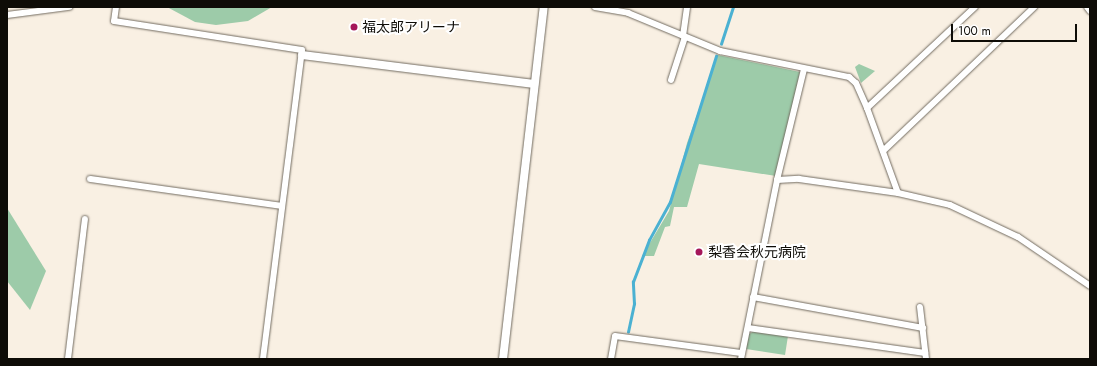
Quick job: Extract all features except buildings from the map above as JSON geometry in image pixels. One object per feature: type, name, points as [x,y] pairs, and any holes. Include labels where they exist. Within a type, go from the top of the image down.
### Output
[{"type":"street","points":[[7,15],[69,7]]},
{"type":"street","points":[[116,7],[114,21],[302,50],[281,206],[263,359]]},
{"type":"street","points":[[503,359],[544,7]]},
{"type":"street","points":[[595,7],[617,9],[720,51],[849,77],[856,83],[867,108],[898,193]]},
{"type":"street","points":[[671,80],[684,36],[687,7]]},
{"type":"street","points":[[867,108],[975,7]]},
{"type":"street","points":[[883,151],[1034,7]]},
{"type":"street","points":[[1087,7],[1090,11]]},
{"type":"street","points":[[302,55],[534,84]]},
{"type":"street","points":[[611,359],[615,336],[741,356],[748,328],[777,180],[804,68]]},
{"type":"street","points":[[90,179],[281,206]]},
{"type":"street","points":[[777,180],[799,179],[898,193],[950,205],[981,218],[1044,253],[1090,286]]},
{"type":"street","points":[[68,359],[85,219]]},
{"type":"street","points":[[753,297],[923,328]]},
{"type":"street","points":[[748,328],[926,356],[920,307]]},
{"type":"green space","points":[[167,7],[272,7],[248,21],[216,25],[195,22]]},
{"type":"green space","points":[[718,55],[800,72],[776,176],[699,164],[687,207],[674,207],[670,226],[665,227],[654,256],[642,256],[669,211],[687,143]]},
{"type":"green space","points":[[859,64],[875,71],[861,83],[855,67]]},
{"type":"green space","points":[[7,208],[46,271],[30,310],[7,281]]},
{"type":"green space","points":[[754,331],[788,336],[785,355],[746,349],[749,334]]},
{"type":"waterway","points":[[721,44],[733,7]]},
{"type":"waterway","points":[[628,332],[634,304],[633,282],[649,240],[670,202],[716,56]]},
{"type":"place","name":"福太郎アリーナ","points":[[354,27]]},
{"type":"place","name":"梨香会秋元病院","points":[[699,252]]}]
